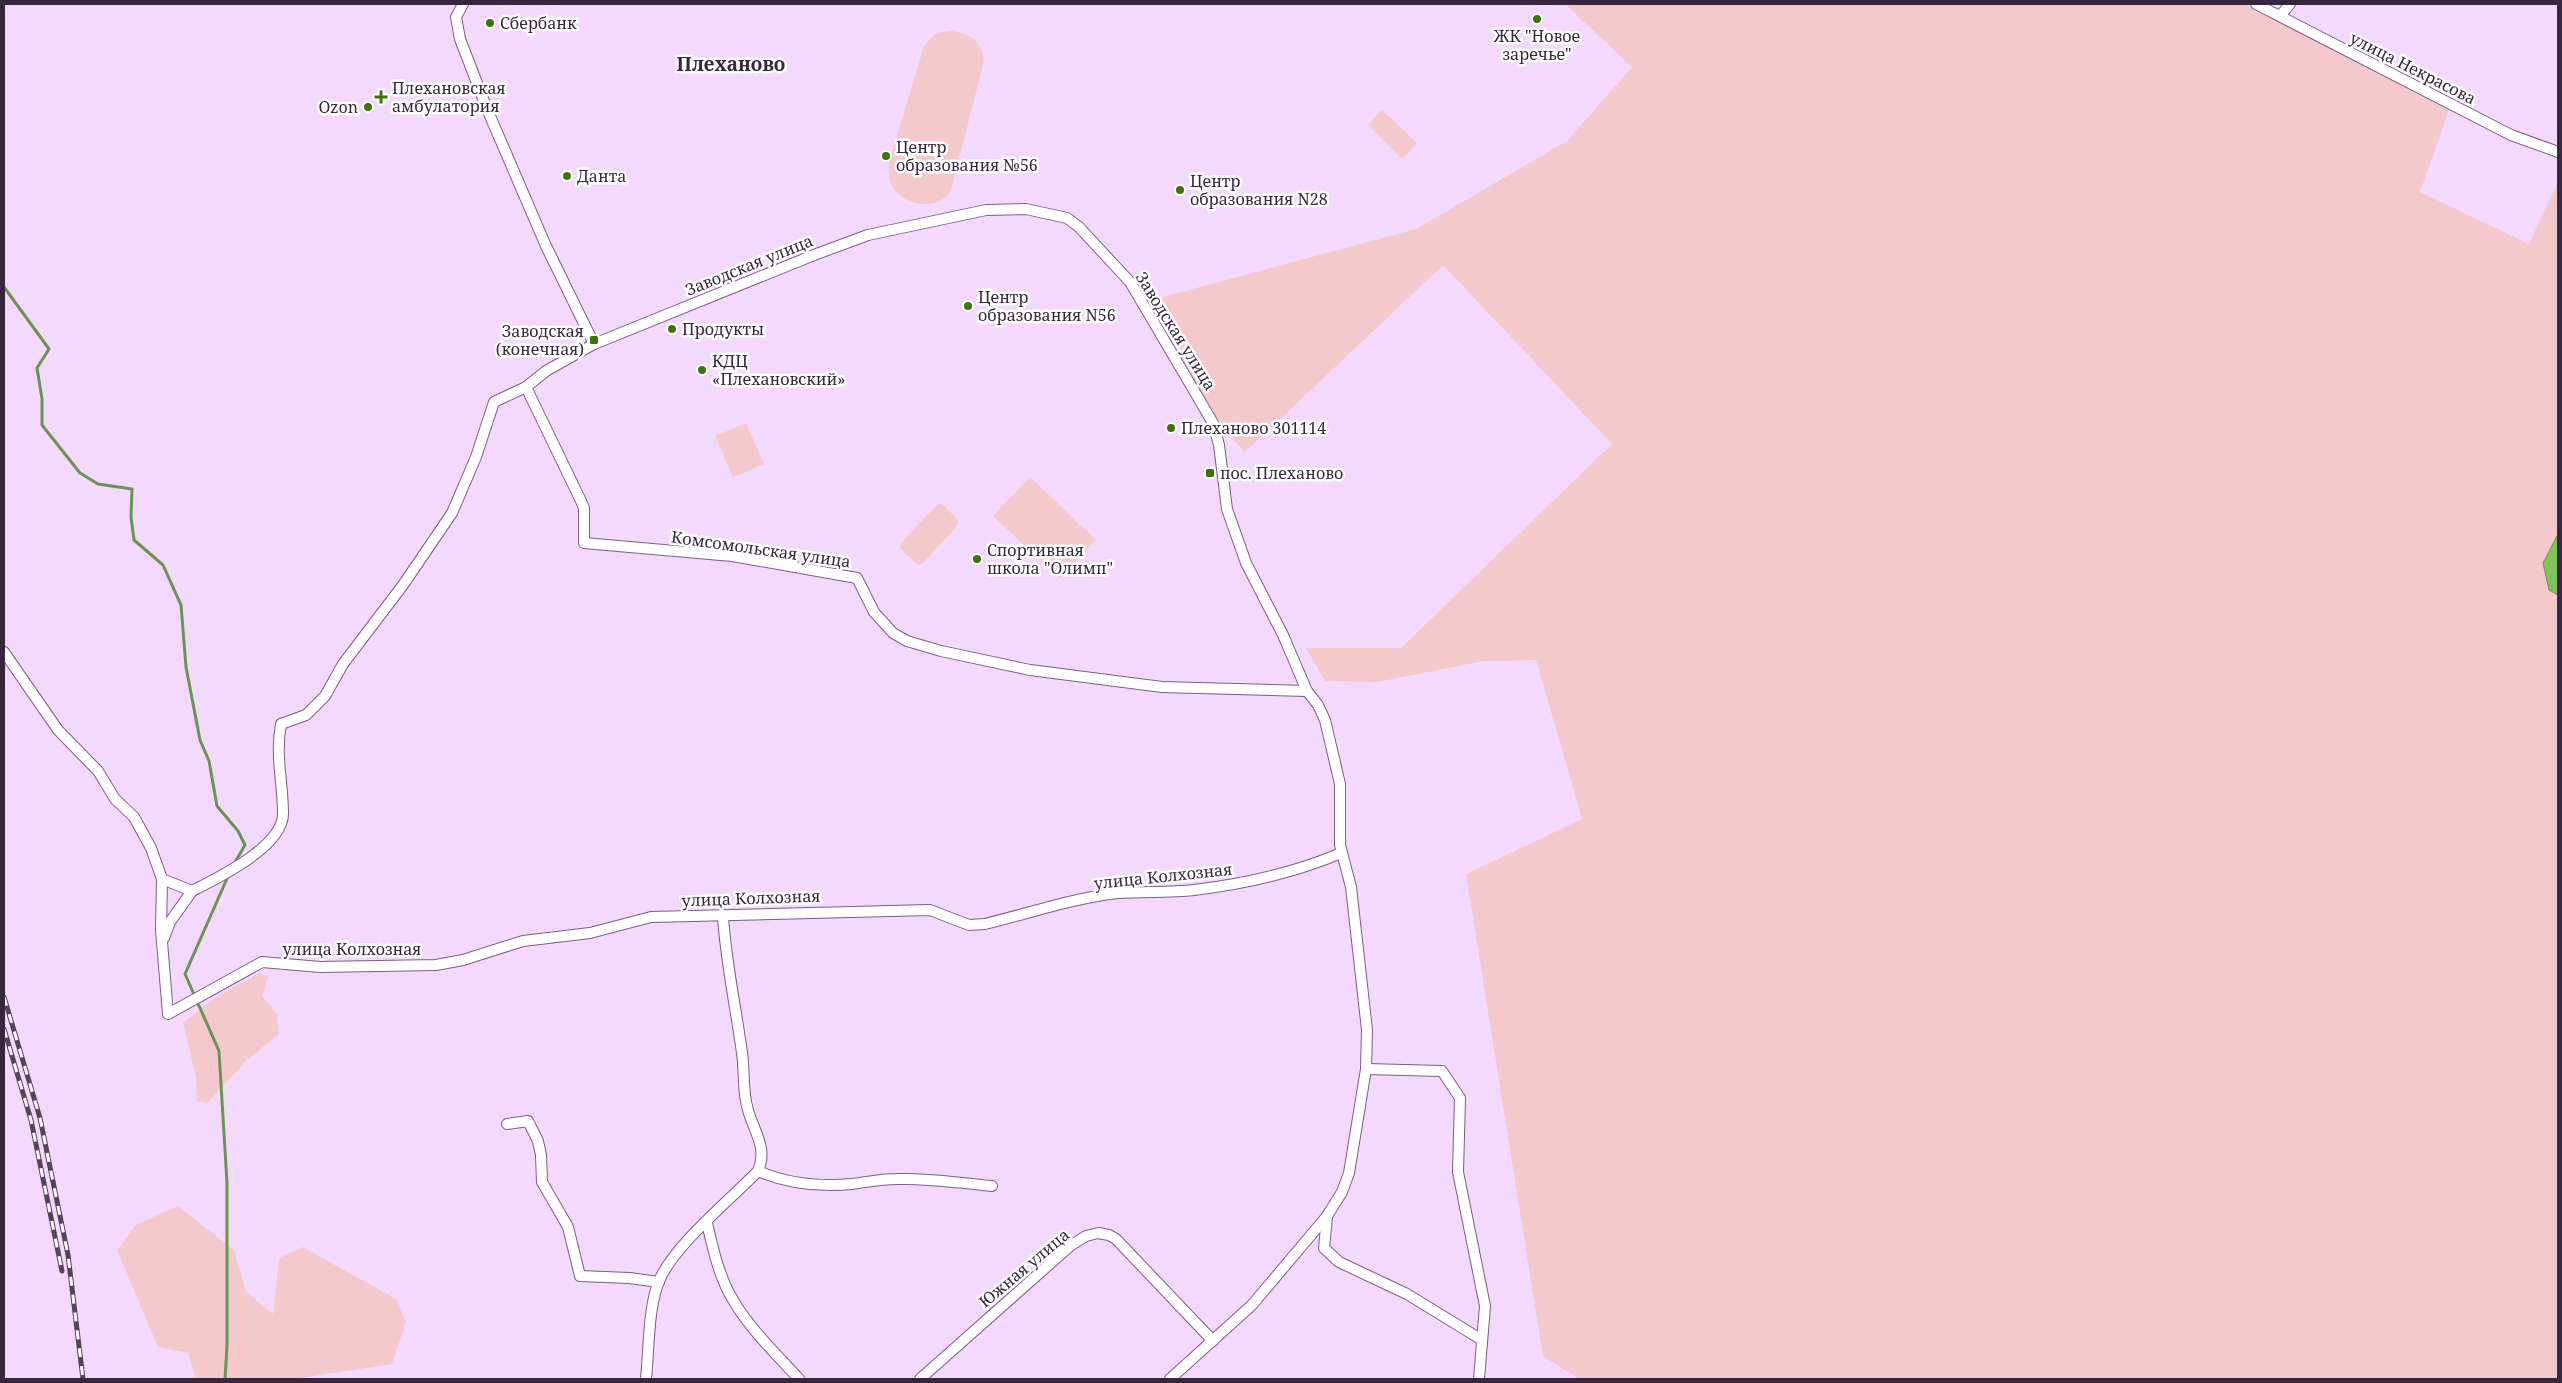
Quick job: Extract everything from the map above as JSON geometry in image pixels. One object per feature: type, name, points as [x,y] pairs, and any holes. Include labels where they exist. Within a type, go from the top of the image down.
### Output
[{"type":"street","points":[[463,4],[457,14],[456,22],[464,48],[546,246],[594,344]]},
{"type":"street","name":"улица Некрасова","points":[[2256,4],[2511,135],[2558,152]]},
{"type":"street","points":[[2280,16],[2290,4]]},
{"type":"street","name":"Заводская улица","points":[[192,891],[244,863],[275,833],[283,814],[278,770],[281,724],[306,715],[320,703],[330,689],[343,664],[403,585],[452,514],[476,457],[494,402],[526,387],[546,371],[594,344],[868,235],[998,208],[1041,211],[1067,218],[1079,227],[1130,282],[1206,408],[1219,445],[1227,509],[1246,563],[1283,635],[1307,690],[1318,705],[1325,720],[1337,766],[1341,796],[1339,836],[1341,853],[1352,894],[1366,1012],[1366,1069],[1349,1173],[1330,1212]]},
{"type":"street","name":"Комсомольская улица","points":[[526,387],[584,508],[584,542],[732,556],[857,578],[874,612],[888,629],[898,637],[924,647],[975,659],[1030,670],[1162,687],[1307,690]]},
{"type":"street","points":[[4,652],[58,730],[98,771],[115,800],[134,817],[151,848],[162,879],[162,941]]},
{"type":"street","name":"улица Колхозная","points":[[162,941],[168,1014],[262,962],[320,967],[436,965],[463,960],[523,941],[590,933],[651,917],[685,915],[723,917],[772,912],[930,910],[969,925],[985,924],[1061,904],[1118,894],[1193,890],[1251,881],[1302,868],[1341,853]]},
{"type":"street","points":[[162,879],[192,891],[170,922],[162,941]]},
{"type":"street","points":[[646,1379],[655,1299],[659,1282],[677,1253],[758,1171],[763,1148],[748,1112],[743,1088],[743,1057],[727,963],[723,917]]},
{"type":"street","points":[[1366,1069],[1442,1071],[1460,1098],[1458,1172],[1485,1306],[1479,1379]]},
{"type":"street","points":[[507,1124],[528,1121],[534,1130],[541,1155],[542,1182],[568,1227],[580,1276],[629,1278],[659,1282]]},
{"type":"street","points":[[758,1171],[786,1182],[814,1185],[851,1184],[899,1178],[932,1179],[992,1186]]},
{"type":"street","points":[[1330,1212],[1324,1248],[1339,1262],[1407,1294],[1482,1340]]},
{"type":"street","points":[[1170,1379],[1252,1305],[1330,1212]]},
{"type":"street","points":[[707,1223],[718,1265],[733,1300],[756,1332],[799,1379]]},
{"type":"street","name":"Южная улица","points":[[920,1379],[1060,1254],[1082,1238],[1096,1233],[1109,1235],[1116,1240],[1213,1341]]},
{"type":"shaded area","points":[[1565,4],[2244,4],[2451,105],[2420,192],[2529,244],[2558,182],[2558,1379],[1579,1379],[1543,1356],[1466,874],[1582,819],[1536,660],[1484,661],[1377,682],[1325,681],[1306,648],[1401,648],[1612,444],[1443,265],[1245,452],[1209,414],[1159,298],[1416,229],[1567,141],[1632,67]]},
{"type":"shaded area","points":[[950,31],[963,33],[973,39],[983,54],[984,61],[951,190],[938,201],[930,204],[921,204],[904,198],[892,186],[889,176],[890,159],[924,46],[936,33]]},
{"type":"shaded area","points":[[1382,110],[1417,143],[1402,159],[1368,125]]},
{"type":"shaded area","points":[[746,423],[764,464],[733,477],[715,436]]},
{"type":"shaded area","points":[[1030,477],[1096,540],[1060,579],[993,516]]},
{"type":"shaded area","points":[[938,504],[942,504],[958,520],[958,525],[922,564],[918,565],[901,549],[900,544]]},
{"type":"shaded area","points":[[2558,534],[2558,595],[2549,590],[2543,563]]},
{"type":"shaded area","points":[[259,973],[268,977],[262,996],[277,1014],[279,1034],[247,1060],[207,1103],[197,1101],[196,1078],[183,1022],[217,997]]},
{"type":"shaded area","points":[[178,1206],[234,1250],[246,1292],[273,1314],[279,1258],[303,1247],[396,1299],[406,1322],[392,1364],[294,1379],[196,1379],[188,1353],[158,1347],[117,1250],[136,1225]]},
{"type":"waterway","points":[[4,287],[49,349],[37,368],[42,399],[42,425],[80,473],[98,484],[132,489],[131,517],[134,540],[163,565],[181,605],[186,667],[200,740],[209,761],[217,806],[238,831],[245,845],[234,864]]},
{"type":"waterway","points":[[225,1379],[227,1346],[227,1183],[219,1051],[185,974],[229,874]]},
{"type":"railway","points":[[4,997],[40,1118],[68,1255],[83,1379]]},
{"type":"railway","points":[[4,1029],[31,1120],[62,1271]]},
{"type":"place","name":"ЖК \"Новое заречье\"","points":[[1537,19]]},
{"type":"place","name":"Сбербанк","points":[[490,23]]},
{"type":"place","name":"Плехановская амбулатория","points":[[381,97]]},
{"type":"place","name":"Ozon","points":[[368,107]]},
{"type":"place","name":"Центр образования №56","points":[[886,156]]},
{"type":"place","name":"Данта","points":[[567,176]]},
{"type":"place","name":"Центр образования N28","points":[[1180,190]]},
{"type":"place","name":"Центр образования N56","points":[[968,306]]},
{"type":"place","name":"Продукты","points":[[672,329]]},
{"type":"place","name":"Заводская (конечная)","points":[[594,340]]},
{"type":"place","name":"КДЦ «Плехановский»","points":[[702,370]]},
{"type":"place","name":"Плеханово 301114","points":[[1171,428]]},
{"type":"place","name":"пос. Плеханово","points":[[1210,473]]},
{"type":"place","name":"Спортивная школа \"Олимп\"","points":[[977,559]]},
{"type":"district","name":"Плеханово","points":[[731,64]]}]
